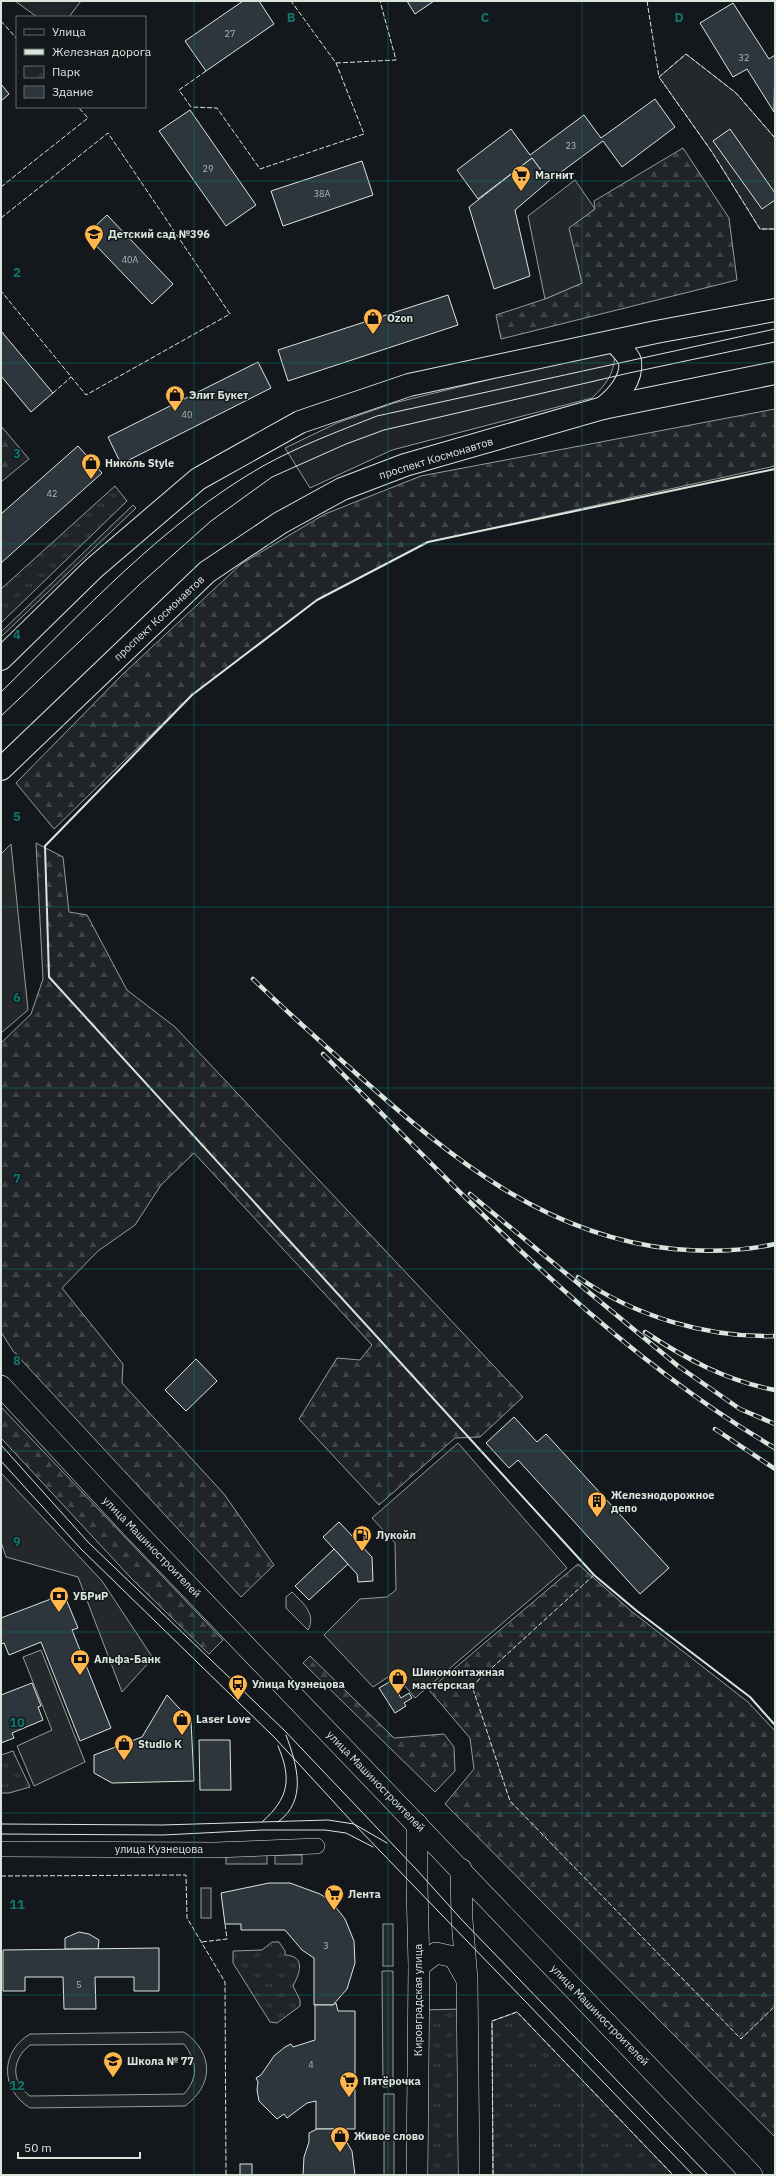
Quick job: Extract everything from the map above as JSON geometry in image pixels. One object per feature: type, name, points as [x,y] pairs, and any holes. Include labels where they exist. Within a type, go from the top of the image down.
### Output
[{"type":"main road","points":[[1,658],[94,568],[198,479],[300,422],[409,385],[615,341],[775,310]]},
{"type":"main road","points":[[604,408],[618,396],[629,373],[630,360],[615,341]]},
{"type":"main road","name":"проспект Космонавтов","points":[[1,768],[207,572],[280,523],[342,489],[405,465],[604,408],[775,373]]},
{"type":"main road","name":"улица Машиностроителей","points":[[1,1386],[128,1523],[418,1824],[752,2175]]},
{"type":"main road","name":"Кировградская улица","points":[[417,2175],[419,1966],[417,1887],[418,1824]]},
{"type":"main road","points":[[461,1869],[462,1920],[467,1979],[469,2175]]},
{"type":"main road","points":[[419,1966],[436,1953],[454,1957],[467,1979]]},
{"type":"street","name":"улица Кузнецова","points":[[1,1849],[215,1850],[317,1846]]},
{"type":"green space","points":[[15,1],[81,1],[70,16],[36,16]]},
{"type":"green space","points":[[683,148],[729,218],[737,280],[501,339],[496,315],[545,299],[582,283],[568,228],[595,209],[594,201]]},
{"type":"green space","points":[[605,351],[615,355],[613,368],[602,388],[592,398],[392,450],[310,488],[285,448],[337,423],[394,403]]},
{"type":"green space","points":[[775,409],[775,466],[428,542],[317,600],[192,695],[54,829],[16,783],[122,675],[241,564],[325,514],[421,476]]},
{"type":"green space","points":[[1,426],[29,459],[1,482]]},
{"type":"green space","points":[[115,486],[127,501],[1,623],[1,589]]},
{"type":"green space","points":[[133,505],[136,508],[1,637],[1,632]]},
{"type":"green space","points":[[36,843],[63,857],[69,912],[87,915],[127,990],[175,1027],[523,1397],[480,1437],[455,1438],[379,1505],[299,1419],[337,1358],[360,1360],[372,1345],[194,1153],[161,1185],[135,1225],[98,1251],[62,1288],[123,1364],[122,1383],[224,1494],[274,1565],[241,1597],[13,1351],[1,1332],[1,1043],[31,1014],[43,979]]},
{"type":"green space","points":[[1,1407],[223,1640],[209,1654],[131,1578],[1,1438]]},
{"type":"green space","points":[[578,1564],[631,1611],[748,1702],[775,1731],[775,2137],[445,1804],[474,1769],[470,1738],[429,1690]]},
{"type":"green space","points":[[292,1592],[304,1604],[310,1614],[311,1619],[308,1630],[286,1608],[286,1597]]},
{"type":"green space","points":[[310,1656],[394,1738],[444,1734],[454,1747],[455,1771],[435,1792],[303,1663]]},
{"type":"green space","points":[[13,1751],[30,1787],[9,1793],[1,1793],[1,1755]]},
{"type":"green space","points":[[272,1942],[279,1942],[285,1951],[285,1955],[296,1958],[300,1966],[298,1976],[293,1986],[300,2000],[300,2006],[277,2023],[270,2022],[233,1963],[233,1951],[262,1950]]},
{"type":"green space","points":[[462,2009],[462,2175],[424,2175],[423,2010]]},
{"type":"green space","points":[[517,2012],[673,2175],[493,2175],[492,2021]]},
{"type":"green space","points":[[184,2032],[194,2040],[201,2049],[207,2069],[205,2079],[195,2098],[185,2106],[30,2108],[20,2100],[13,2091],[9,2081],[8,2071],[9,2060],[13,2050],[30,2034]],"holes":[[[184,2044],[194,2063],[194,2075],[189,2088],[184,2094],[30,2096],[19,2084],[17,2078],[16,2071],[19,2057],[30,2045]]]},
{"type":"shaded area","points":[[686,54],[736,93],[775,138],[775,229],[760,229],[712,152],[659,77]]},
{"type":"shaded area","points":[[575,180],[595,209],[569,228],[582,283],[545,299],[528,216]]},
{"type":"shaded area","points":[[11,844],[28,1010],[1,1033],[1,854]]},
{"type":"shaded area","points":[[458,1443],[567,1568],[415,1698],[394,1673],[373,1687],[324,1635],[360,1599],[387,1597],[396,1590],[395,1543],[372,1518]]},
{"type":"shaded area","points":[[1,1473],[102,1581],[153,1658],[122,1692],[78,1577],[6,1557],[1,1542]]},
{"type":"shaded area","points":[[41,1650],[85,1762],[34,1786],[17,1746],[52,1730],[23,1657]]},
{"type":"shaded area","points":[[226,1855],[267,1855],[267,1864],[226,1864]]},
{"type":"shaded area","points":[[275,1855],[302,1855],[302,1864],[275,1864]]},
{"type":"shaded area","points":[[201,1888],[211,1888],[211,1918],[201,1918]]},
{"type":"shaded area","points":[[383,1924],[393,1924],[393,1966],[383,1966]]},
{"type":"shaded area","points":[[382,1971],[393,1971],[393,2087],[383,2087]]},
{"type":"shaded area","points":[[384,2094],[394,2094],[394,2175],[384,2175]]},
{"type":"building","points":[[243,1],[259,1],[274,24],[206,71],[185,41]]},
{"type":"building","points":[[407,1],[434,1],[415,14]]},
{"type":"building","points":[[733,3],[769,59],[775,55],[774,112],[747,69],[733,77],[700,23]]},
{"type":"building","points":[[1,84],[9,94],[1,101]]},
{"type":"building","points":[[655,99],[675,127],[622,167],[603,141],[549,181],[532,158],[478,199],[457,170],[511,129],[530,155],[584,115],[601,138]]},
{"type":"building","points":[[190,110],[256,205],[226,226],[159,131]]},
{"type":"building","points":[[730,129],[775,193],[775,200],[762,209],[713,141]]},
{"type":"building","points":[[532,158],[549,181],[515,210],[530,276],[494,289],[469,207]]},
{"type":"building","points":[[362,161],[373,195],[283,226],[271,191]]},
{"type":"building","points":[[107,215],[173,284],[152,304],[86,235]]},
{"type":"building","points":[[448,295],[458,325],[288,381],[278,350]]},
{"type":"building","points":[[1,331],[53,393],[31,412],[1,376]]},
{"type":"building","points":[[258,362],[271,388],[121,464],[108,437]]},
{"type":"building","points":[[78,446],[102,473],[1,563],[1,514]]},
{"type":"building","points":[[196,1359],[217,1381],[186,1411],[165,1390]]},
{"type":"building","name":"Железнодорожное депо","points":[[514,1417],[537,1442],[546,1434],[669,1568],[640,1594],[518,1460],[509,1468],[486,1443]]},
{"type":"building","points":[[339,1522],[372,1557],[373,1581],[358,1582],[357,1574],[323,1537]]},
{"type":"building","points":[[334,1549],[348,1564],[309,1600],[295,1586]]},
{"type":"building","points":[[64,1594],[78,1628],[72,1630],[111,1728],[80,1741],[41,1642],[9,1655],[4,1643],[1,1644],[1,1618]]},
{"type":"building","points":[[391,1681],[401,1698],[409,1693],[412,1698],[404,1703],[406,1706],[395,1713],[379,1688]]},
{"type":"building","points":[[32,1683],[41,1706],[38,1707],[43,1720],[12,1733],[14,1738],[1,1743],[1,1695]]},
{"type":"building","points":[[167,1695],[191,1721],[194,1781],[112,1783],[94,1773],[94,1755],[142,1737]]},
{"type":"building","points":[[199,1740],[230,1740],[231,1790],[200,1790]]},
{"type":"building","points":[[269,1883],[290,1883],[320,1894],[331,1901],[345,1919],[354,1941],[355,1963],[347,1989],[333,2005],[314,2005],[314,1958],[302,1950],[285,1930],[241,1930],[241,1924],[225,1924],[221,1893]]},
{"type":"building","points":[[79,1932],[89,1934],[99,1940],[98,1949],[65,1949],[65,1938]]},
{"type":"building","points":[[159,1948],[159,1991],[134,1991],[134,1977],[95,1977],[96,2009],[64,2009],[63,1977],[25,1977],[25,1991],[3,1991],[3,1950]]},
{"type":"building","points":[[336,2003],[338,2011],[355,2011],[355,2129],[316,2129],[316,2101],[307,2103],[287,2118],[284,2114],[277,2119],[259,2101],[257,2090],[258,2082],[256,2078],[261,2075],[274,2056],[285,2047],[291,2044],[293,2047],[315,2040],[315,2005],[333,2005]]},
{"type":"building","points":[[317,2129],[336,2129],[342,2134],[352,2151],[355,2175],[303,2175],[304,2157],[309,2142],[309,2133]]},
{"type":"building","points":[[240,2164],[252,2164],[252,2175],[240,2175]]},
{"type":"tram line","points":[[1,692],[125,570],[158,541],[191,514],[226,489],[263,466],[291,452],[377,416],[775,329]]},
{"type":"tram line","points":[[1,716],[139,585],[211,521],[272,477],[346,444],[384,430],[629,373],[775,342]]},
{"type":"tram line","points":[[1,1445],[88,1542],[284,1730],[417,1870],[462,1920],[708,2175]]},
{"type":"tram line","points":[[1,1461],[81,1549],[275,1738],[354,1824],[693,2175]]},
{"type":"tram line","points":[[278,1822],[287,1813],[297,1793],[294,1758],[286,1735]]},
{"type":"tram line","points":[[262,1822],[278,1805],[283,1796],[285,1787],[285,1768],[278,1746]]},
{"type":"tram line","points":[[1,1824],[162,1825],[328,1820],[354,1824],[387,1843]]},
{"type":"tram line","points":[[1,1834],[163,1835],[262,1830],[325,1830],[346,1833],[373,1847]]},
{"type":"railway","points":[[253,979],[394,1107],[429,1136],[466,1164],[503,1189],[543,1210],[584,1228],[628,1241],[674,1249],[725,1250],[775,1244]]},
{"type":"railway","points":[[323,1054],[482,1214],[537,1266],[594,1316],[652,1364],[712,1408],[775,1448]]},
{"type":"railway","points":[[470,1194],[678,1366],[740,1409],[775,1424]]},
{"type":"railway","points":[[578,1277],[623,1303],[672,1322],[723,1333],[749,1336],[775,1336]]},
{"type":"railway","points":[[645,1332],[707,1368],[740,1381],[775,1390]]},
{"type":"railway","points":[[715,1429],[775,1469]]},
{"type":"fence","points":[[206,71],[179,90],[191,107],[217,108],[260,169],[364,134],[336,63],[291,1]]},
{"type":"fence","points":[[336,63],[396,60],[380,1]]},
{"type":"fence","points":[[647,1],[659,77]]},
{"type":"fence","points":[[1,21],[16,38]]},
{"type":"fence","points":[[775,138],[736,93],[686,54],[659,77],[712,152],[760,229],[775,229]]},
{"type":"fence","points":[[1,187],[88,118],[79,108]]},
{"type":"fence","points":[[1,218],[108,133],[230,314],[86,395],[1,291]]},
{"type":"fence","points":[[53,393],[71,377]]},
{"type":"fence","points":[[594,1575],[472,1686],[510,1801],[741,2039],[775,2006]]},
{"type":"fence","points":[[1,1876],[186,1875],[187,1918],[225,1982],[226,2175]]},
{"type":"fence","points":[[202,1942],[227,1939],[225,1924]]},
{"type":"fence","points":[[493,2175],[492,2021],[517,2012],[673,2175]]},
{"type":"wall","points":[[775,469],[428,542],[317,600],[192,695],[45,846],[49,977],[594,1575],[637,1611],[750,1697],[775,1725]]},
{"type":"place","name":"Магнит","points":[[521,192]]},
{"type":"place","name":"Детский сад №396","points":[[94,251]]},
{"type":"place","name":"Ozon","points":[[373,335]]},
{"type":"place","name":"Элит Букет","points":[[175,412]]},
{"type":"place","name":"Николь Style","points":[[91,480]]},
{"type":"place","name":"Железнодорожное депо","points":[[597,1518]]},
{"type":"place","name":"Лукойл","points":[[362,1552]]},
{"type":"place","name":"УБРиР","points":[[59,1613]]},
{"type":"place","name":"Альфа-Банк","points":[[80,1676]]},
{"type":"place","name":"Шиномонтажная мастерская","points":[[398,1695]]},
{"type":"place","name":"Улица Кузнецова","points":[[238,1701]]},
{"type":"place","name":"Laser Love","points":[[182,1736]]},
{"type":"place","name":"Studio K","points":[[124,1761]]},
{"type":"place","name":"Лента","points":[[334,1911]]},
{"type":"place","name":"Школа № 77","points":[[113,2078]]},
{"type":"place","name":"Пятёрочка","points":[[349,2098]]},
{"type":"place","name":"Живое слово","points":[[340,2153]]}]
